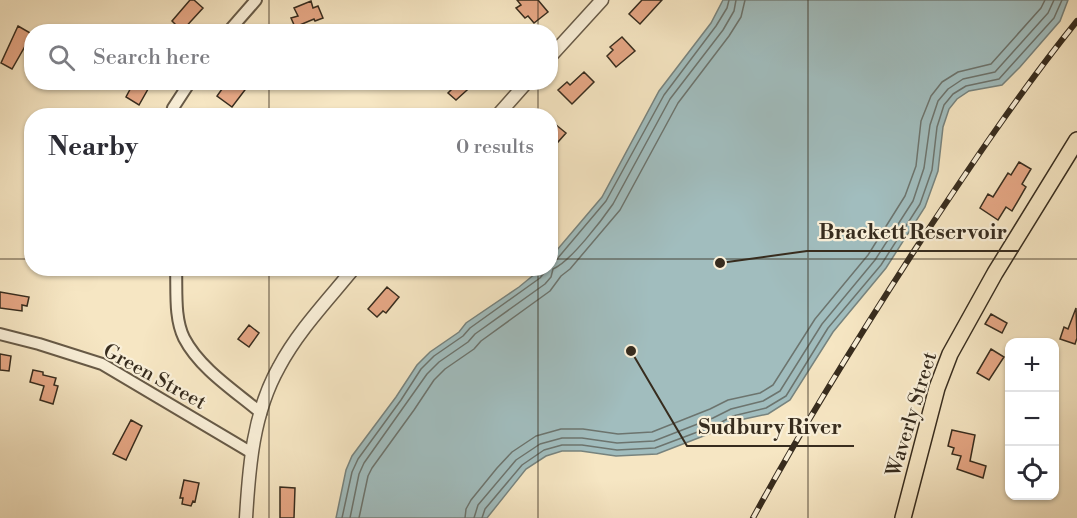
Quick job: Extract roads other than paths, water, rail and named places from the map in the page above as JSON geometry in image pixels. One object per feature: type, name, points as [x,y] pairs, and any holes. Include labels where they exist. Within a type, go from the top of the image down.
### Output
[{"type":"main road","name":"Waverly Street","points":[[903,518],[937,388],[950,354],[995,273],[1077,140]]},
{"type":"street","points":[[235,24],[256,0]]},
{"type":"street","points":[[558,48],[602,0]]},
{"type":"street","points":[[173,108],[185,90]]},
{"type":"street","points":[[503,108],[520,90]]},
{"type":"street","points":[[176,276],[178,313],[184,337],[196,355],[213,373],[261,413]]},
{"type":"street","points":[[246,518],[252,453],[268,389],[279,365],[299,335],[347,276]]},
{"type":"street","name":"Green Street","points":[[0,334],[102,364],[252,453]]},
{"type":"water","points":[[723,0],[1068,0],[1060,21],[1002,85],[969,91],[957,99],[949,109],[943,127],[938,171],[925,207],[886,268],[833,332],[790,400],[768,414],[735,421],[719,430],[657,454],[616,456],[562,451],[546,456],[526,469],[487,518],[336,518],[346,470],[352,456],[417,365],[430,352],[459,332],[466,323],[532,276],[558,276],[558,249],[602,197],[659,91],[711,23]]},
{"type":"railway","points":[[753,518],[832,382],[916,248],[1014,104],[1077,21]]},
{"type":"place","name":"Brackett Reservoir","points":[[720,263]]},
{"type":"place","name":"Sudbury River","points":[[631,351]]}]
